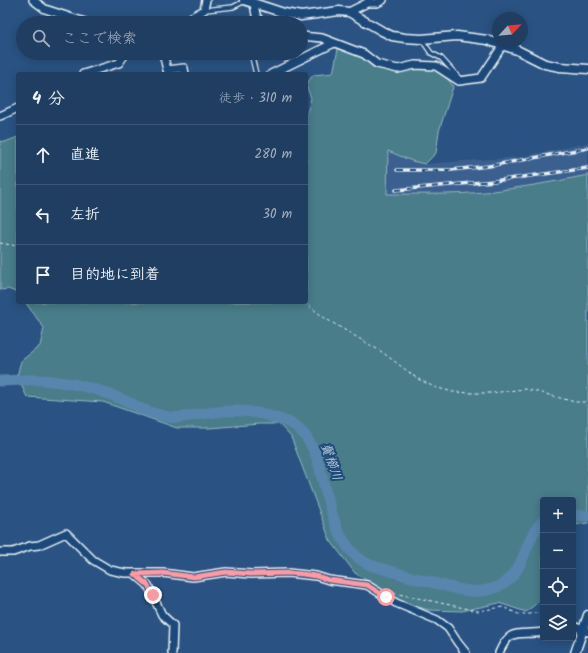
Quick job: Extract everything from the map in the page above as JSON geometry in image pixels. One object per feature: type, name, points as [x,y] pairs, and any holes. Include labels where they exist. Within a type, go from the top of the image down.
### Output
[{"type":"street","points":[[33,0],[45,9],[66,16]]},
{"type":"street","points":[[193,16],[204,10],[206,0]]},
{"type":"street","points":[[350,12],[368,1],[377,3],[383,0]]},
{"type":"street","points":[[248,2],[284,13],[301,16],[338,11],[350,12],[382,32],[392,36],[404,38],[421,39],[457,36],[492,42]]},
{"type":"street","points":[[248,2],[256,15]]},
{"type":"street","points":[[308,37],[322,38],[364,54],[377,64],[398,69],[415,65],[436,66],[459,81],[481,78],[502,48]]},
{"type":"street","points":[[308,56],[334,43]]},
{"type":"street","points":[[510,48],[546,64],[560,67],[588,69]]},
{"type":"street","points":[[90,72],[119,63],[121,60]]},
{"type":"street","points":[[165,60],[167,70],[184,68],[185,72]]},
{"type":"street","points":[[275,72],[299,60]]},
{"type":"street","points":[[0,116],[16,109]]},
{"type":"street","points":[[0,552],[13,552],[30,546],[39,545],[66,533],[93,560],[110,570],[135,574],[163,573],[194,577],[226,572],[251,574],[288,573],[316,576],[329,580],[367,585],[396,603],[437,620],[448,628],[466,653]]},
{"type":"street","points":[[135,574],[148,585],[162,615],[173,625],[172,653]]},
{"type":"street","points":[[575,653],[586,631],[588,615]]},
{"type":"street","points":[[576,627],[586,631]]},
{"type":"street","points":[[499,653],[504,642],[511,636],[521,633],[540,632]]},
{"type":"lane","points":[[204,10],[233,6],[248,2]]},
{"type":"lane","points":[[421,39],[431,53],[441,58],[462,81]]},
{"type":"lane","points":[[253,60],[256,72]]},
{"type":"path","points":[[0,243],[16,246]]},
{"type":"path","points":[[307,304],[332,323],[382,352],[418,379],[434,387],[452,392],[473,393],[492,393],[524,389],[575,402],[588,402]]},
{"type":"path","points":[[388,592],[478,612],[503,607],[518,614],[540,612]]},
{"type":"shaded area","points":[[588,143],[588,175],[484,192],[387,194],[388,151],[412,161],[425,164],[521,157]]},
{"type":"green space","points":[[338,49],[359,55],[374,68],[402,72],[416,67],[439,70],[451,83],[453,87],[439,131],[436,153],[425,164],[412,161],[388,151],[387,194],[448,194],[485,192],[537,185],[588,175],[588,523],[576,525],[576,497],[540,497],[540,600],[526,612],[499,603],[462,611],[429,610],[401,602],[355,573],[330,540],[291,437],[279,424],[209,428],[177,428],[103,402],[27,397],[17,376],[21,361],[40,346],[44,328],[26,304],[308,304],[308,110],[311,98],[308,90],[308,82],[313,75],[333,73]]},
{"type":"green space","points":[[16,138],[16,292],[8,289],[0,290],[0,141],[5,142]]},
{"type":"waterway","name":"鬢櫛川","points":[[0,381],[41,380],[77,385],[106,393],[146,411],[168,417],[184,417],[226,411],[243,411],[260,413],[289,422],[305,435],[312,447],[331,511],[341,536],[348,547],[357,557],[368,564],[410,577],[460,590],[485,591],[494,588],[511,578],[521,562],[532,536],[540,524]]},
{"type":"waterway","name":"鬢櫛川","points":[[576,515],[588,516]]},
{"type":"railway","points":[[397,170],[451,170],[489,166],[588,148]]},
{"type":"railway","points":[[396,190],[494,181],[588,168]]},
{"type":"route","points":[[153,595],[148,585],[135,574],[163,573],[194,577],[226,572],[251,574],[302,574],[329,580],[367,585],[386,597]]}]
